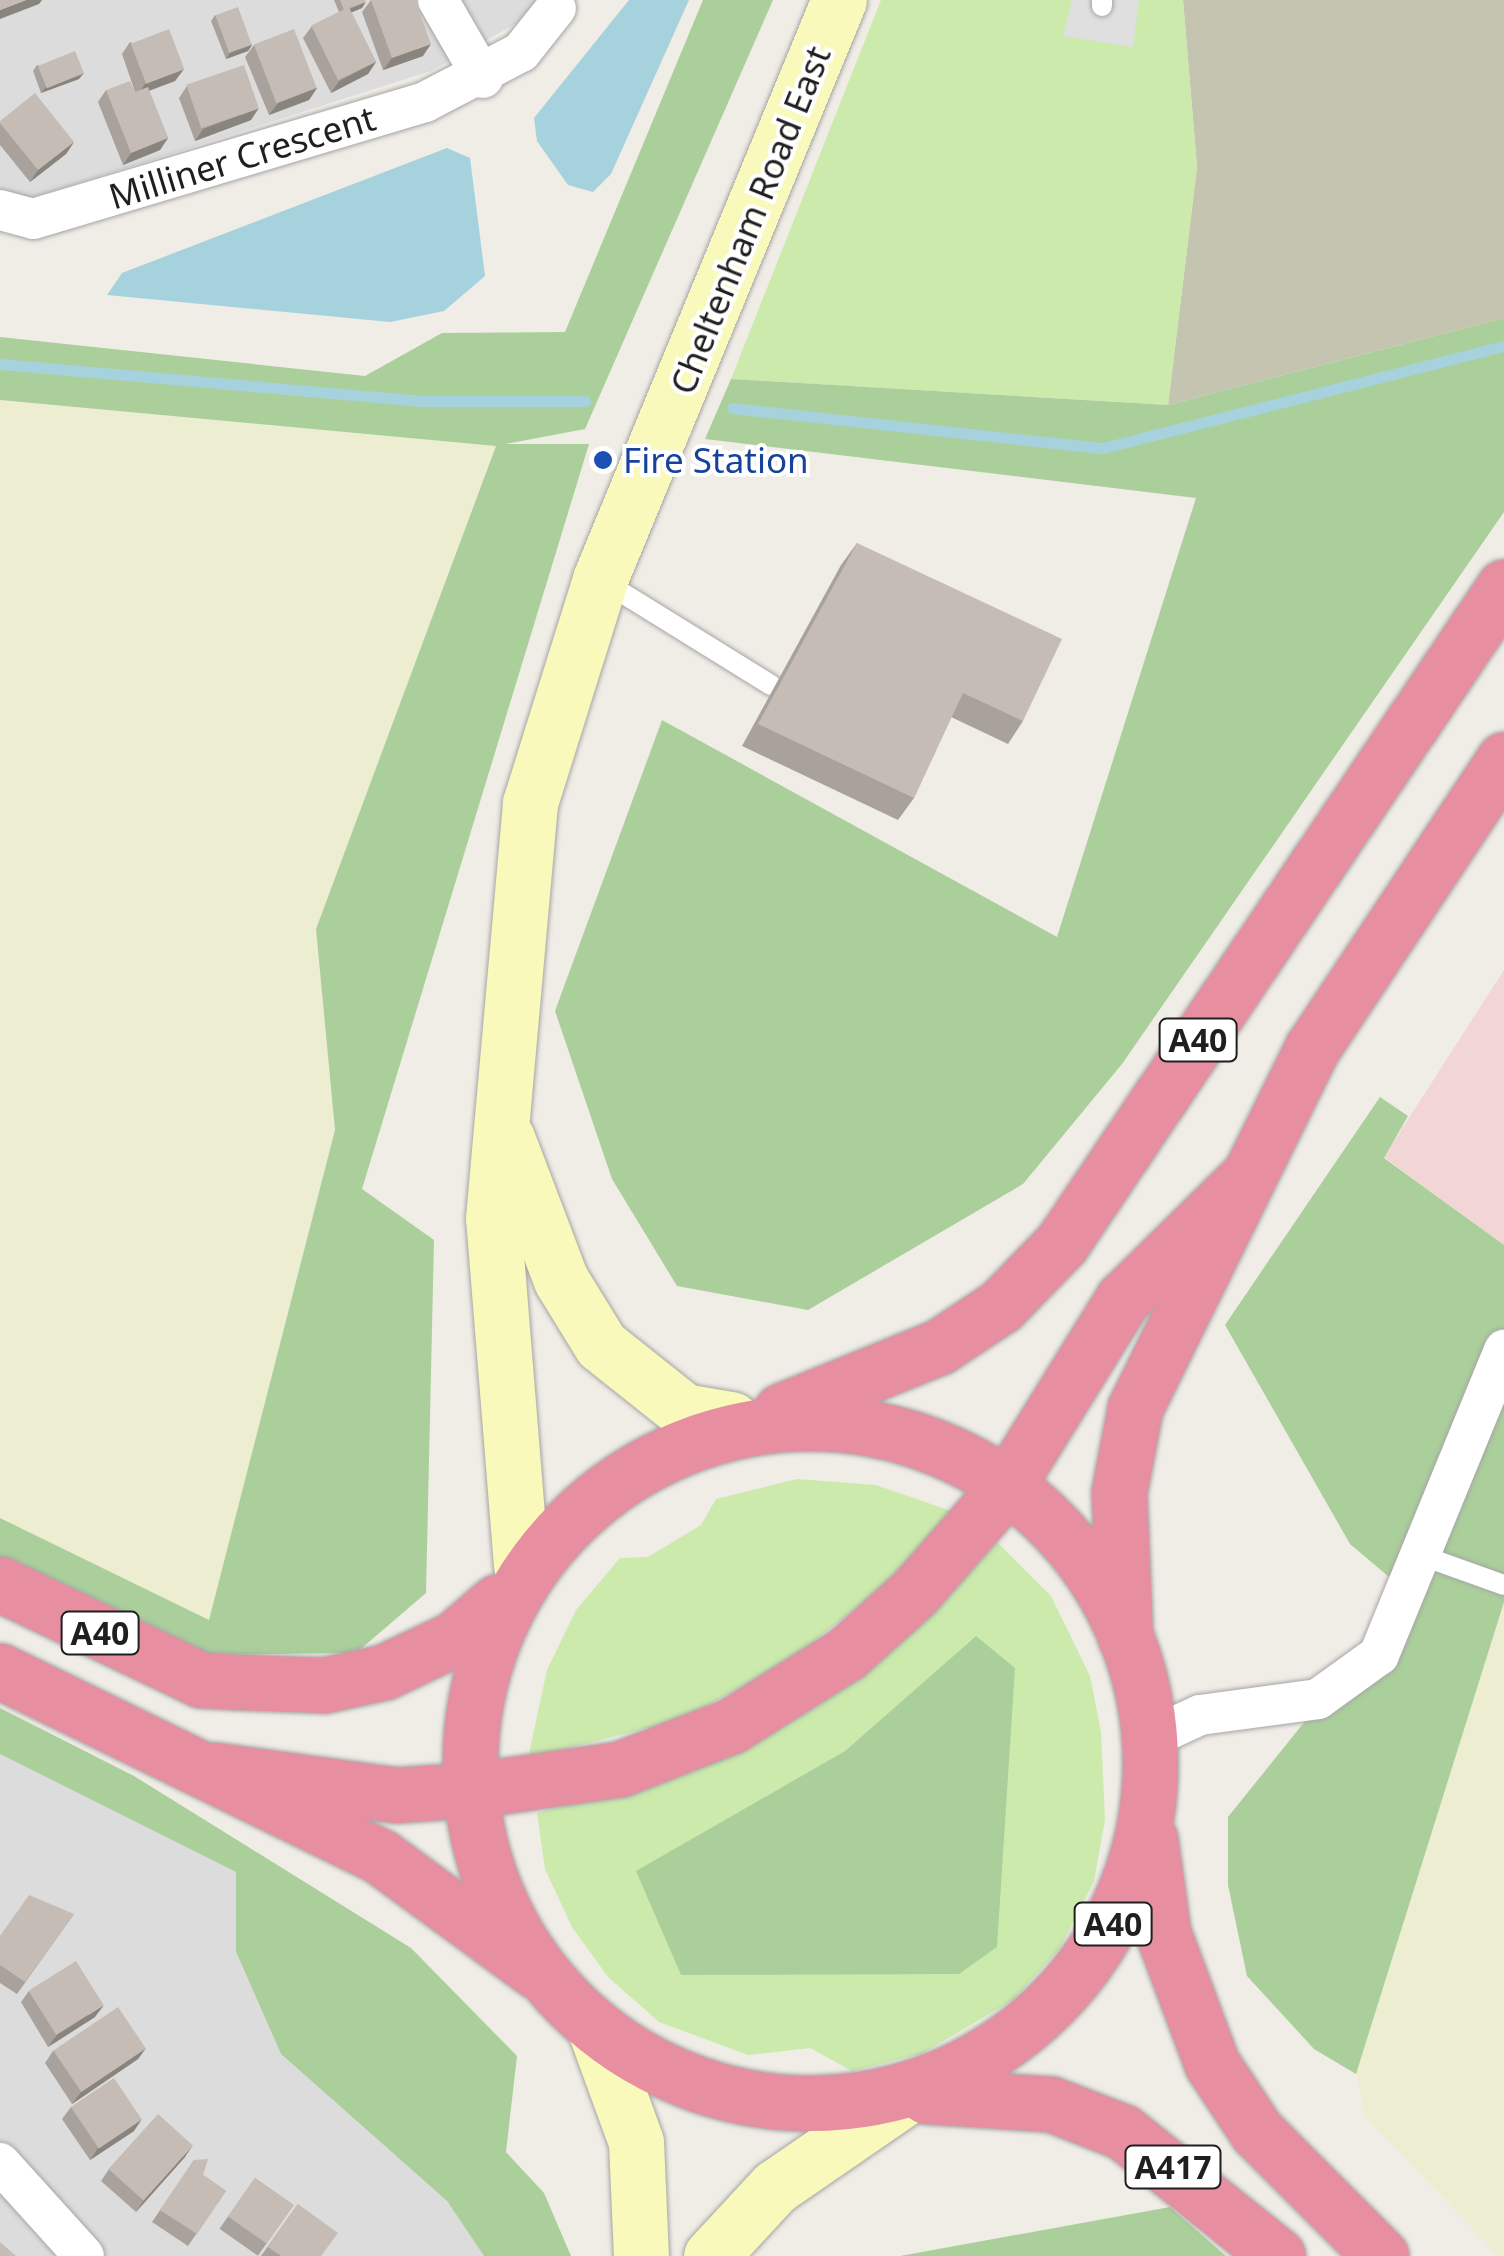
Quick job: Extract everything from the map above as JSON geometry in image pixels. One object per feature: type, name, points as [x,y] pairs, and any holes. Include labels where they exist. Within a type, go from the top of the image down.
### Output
[{"type":"highway","name":"A40","points":[[0,1584],[201,1680],[324,1684],[384,1672],[454,1639],[604,1484],[756,1415],[939,1348],[1001,1306],[1062,1243],[1504,587]]},
{"type":"highway","name":"A40","points":[[0,1671],[214,1770],[381,1858],[540,1975],[596,2032],[671,2073],[768,2102],[909,2098],[974,2071],[1066,1992],[1118,1914],[1148,1826],[1148,1739],[1125,1650],[1119,1492],[1135,1408],[1313,1047],[1504,760]]},
{"type":"highway","name":"A40","points":[[214,1770],[396,1794],[481,1789],[620,1769],[732,1726],[846,1654],[1005,1489],[1123,1299],[1247,1177]]},
{"type":"highway","name":"A40","points":[[756,1415],[929,1445],[1005,1489],[1052,1532],[1125,1650]]},
{"type":"highway","name":"A40","points":[[509,1583],[481,1789],[499,1880],[540,1975]]},
{"type":"highway","name":"A417","points":[[1148,1826],[1163,1933],[1212,2064],[1257,2132],[1382,2256]]},
{"type":"highway","name":"A417","points":[[909,2098],[1051,2104],[1110,2126],[1278,2256]]},
{"type":"main road","name":"Cheltenham Road East","points":[[509,1583],[493,1218],[506,1136],[530,803],[600,579],[840,0]]},
{"type":"main road","name":"Cheltenham Road East","points":[[506,1136],[560,1280],[602,1346],[684,1411],[756,1415]]},
{"type":"main road","points":[[596,2032],[636,2142],[641,2256]]},
{"type":"main road","points":[[711,2256],[775,2187],[909,2098]]},
{"type":"street","points":[[438,0],[482,78]]},
{"type":"street","name":"Milliner Crescent","points":[[0,210],[33,220],[482,78],[521,52],[558,4]]},
{"type":"street","points":[[1148,1739],[1200,1715],[1318,1699],[1379,1655],[1423,1556],[1504,1350]]},
{"type":"street","points":[[0,2163],[84,2256]]},
{"type":"lane","points":[[600,579],[771,686]]},
{"type":"lane","points":[[1423,1556],[1504,1585]]},
{"type":"shaded area","points":[[0,0],[542,0],[535,13],[431,71],[0,208]]},
{"type":"shaded area","points":[[1072,0],[1139,0],[1133,47],[1063,36]]},
{"type":"shaded area","points":[[1183,0],[1504,0],[1504,318],[1168,405],[1197,167]]},
{"type":"shaded area","points":[[0,400],[496,445],[316,929],[335,1130],[209,1621],[0,1518]]},
{"type":"shaded area","points":[[1504,970],[1504,1245],[1384,1157]]},
{"type":"shaded area","points":[[1504,1602],[1504,2256],[1499,2256],[1365,2117],[1356,2074]]},
{"type":"shaded area","points":[[0,1754],[236,1872],[236,1952],[281,2054],[447,2201],[484,2256],[0,2256]]},
{"type":"green space","points":[[703,0],[773,0],[585,429],[505,444],[589,444],[362,1189],[434,1240],[426,1593],[356,1653],[201,1655],[0,1557],[0,1518],[209,1620],[335,1130],[316,929],[496,446],[0,400],[0,337],[365,376],[442,333],[565,332]]},
{"type":"green space","points":[[881,0],[1183,0],[1197,167],[1168,405],[731,379]]},
{"type":"green space","points":[[1504,318],[1504,512],[1122,1064],[1023,1184],[808,1310],[677,1286],[612,1179],[555,1011],[662,720],[1057,937],[1196,498],[705,439],[731,379],[1168,405]]},
{"type":"green space","points":[[1380,1097],[1408,1116],[1384,1158],[1504,1245],[1504,1602],[1356,2074],[1314,2049],[1247,1976],[1228,1885],[1228,1817],[1408,1593],[1350,1544],[1225,1325]]},
{"type":"green space","points":[[797,1479],[876,1485],[954,1512],[898,1576],[781,1666],[680,1720],[528,1758],[547,1670],[576,1610],[620,1558],[648,1557],[701,1525],[716,1499]]},
{"type":"green space","points":[[997,1542],[1051,1596],[1090,1676],[1101,1732],[1105,1820],[1094,1881],[1060,1948],[1013,2000],[921,2054],[852,2071],[810,2048],[748,2055],[659,2022],[608,1977],[572,1927],[545,1869],[537,1813],[687,1773],[817,1707],[930,1616]],"holes":[[[976,1636],[681,1975],[637,1871],[845,1751]]]},
{"type":"green space","points":[[976,1636],[1015,1668],[997,1947],[959,1974],[681,1975],[636,1871],[845,1751]]},
{"type":"green space","points":[[0,1708],[134,1776],[411,1948],[517,2056],[506,2152],[544,2193],[571,2256],[484,2256],[447,2201],[281,2054],[236,1952],[236,1872],[0,1754]]},
{"type":"green space","points":[[1170,2207],[1226,2256],[900,2256]]},
{"type":"water","points":[[629,0],[689,0],[611,174],[593,192],[568,185],[537,141],[534,118]]},
{"type":"water","points":[[447,148],[470,158],[485,276],[444,311],[390,322],[107,295],[122,273]]},
{"type":"building","points":[[0,0],[26,0],[0,10]]},
{"type":"building","points":[[340,0],[365,0],[366,2],[344,10]]},
{"type":"building","points":[[371,0],[415,0],[431,44],[392,58]]},
{"type":"building","points":[[238,7],[252,45],[229,53],[215,15]]},
{"type":"building","points":[[349,7],[376,62],[338,80],[311,25]]},
{"type":"building","points":[[169,29],[184,69],[146,84],[131,44]]},
{"type":"building","points":[[294,29],[317,88],[276,103],[254,44]]},
{"type":"building","points":[[75,51],[84,73],[47,88],[38,66]]},
{"type":"building","points":[[244,65],[259,108],[201,128],[186,85]]},
{"type":"building","points":[[130,81],[135,92],[148,87],[168,138],[131,153],[106,90]]},
{"type":"building","points":[[35,93],[74,142],[38,170],[0,123]]},
{"type":"building","points":[[857,543],[1062,639],[1023,721],[963,693],[914,798],[758,724]]},
{"type":"building","points":[[29,1895],[74,1914],[25,1982],[0,1965],[0,1936]]},
{"type":"building","points":[[76,1961],[104,2005],[56,2035],[29,1991]]},
{"type":"building","points":[[118,2007],[146,2048],[81,2092],[53,2051]]},
{"type":"building","points":[[114,2078],[142,2119],[99,2149],[71,2107]]},
{"type":"building","points":[[158,2114],[193,2145],[143,2200],[108,2169]]},
{"type":"building","points":[[208,2159],[203,2175],[226,2191],[197,2234],[160,2210],[194,2160]]},
{"type":"building","points":[[255,2178],[294,2205],[267,2243],[228,2217]]},
{"type":"building","points":[[298,2204],[338,2233],[321,2256],[281,2256],[268,2247]]},
{"type":"building","points":[[0,2242],[16,2256],[0,2256]]},
{"type":"waterway","points":[[732,408],[1103,448],[1504,346]]},
{"type":"waterway","points":[[0,364],[420,401],[585,401]]},
{"type":"place","name":"Fire Station","points":[[603,460]]}]
